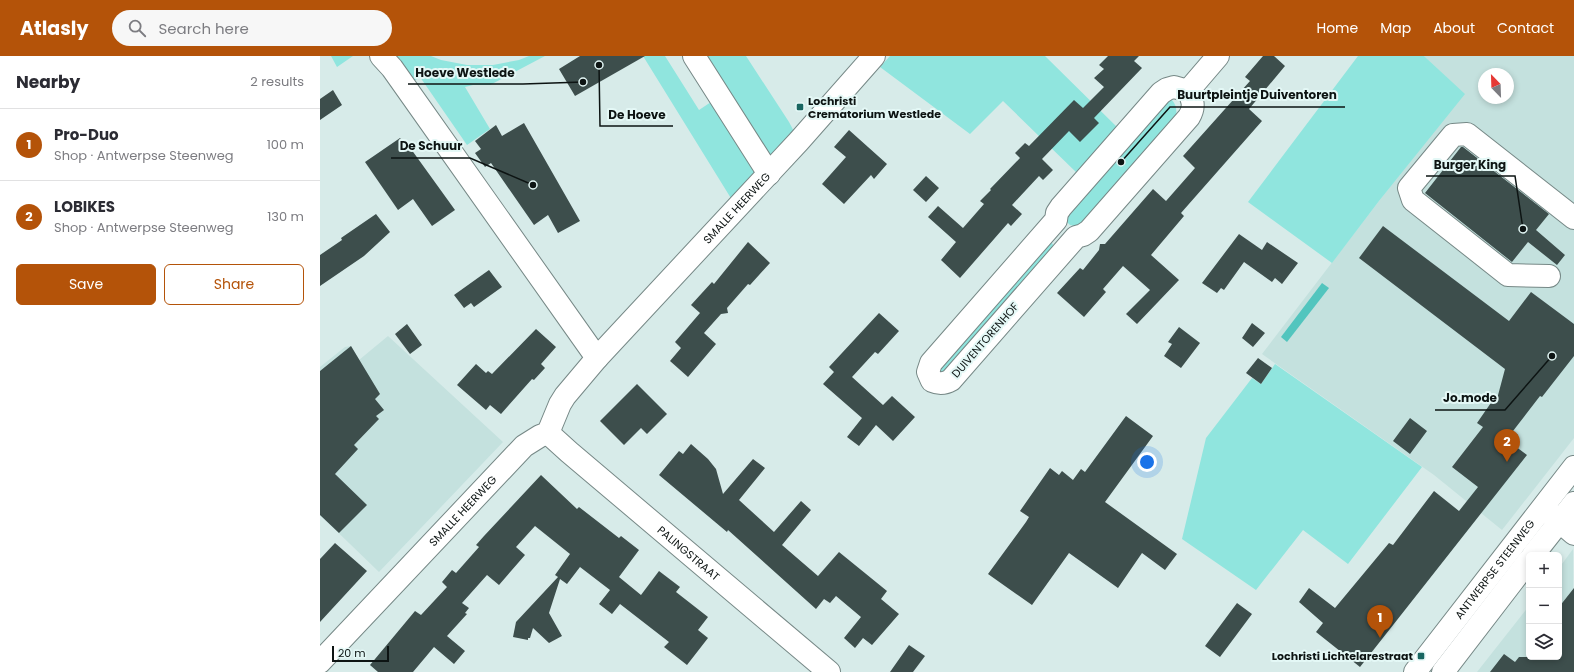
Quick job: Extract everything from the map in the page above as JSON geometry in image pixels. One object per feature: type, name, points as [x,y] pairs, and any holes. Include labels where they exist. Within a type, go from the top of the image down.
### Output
[{"type":"street","points":[[381,56],[392,68],[597,358]]},
{"type":"street","points":[[694,56],[769,174]]},
{"type":"street","name":"SMALLE HEERWEG","points":[[320,662],[524,446],[548,433],[560,404],[597,358],[769,174],[874,56]]},
{"type":"street","points":[[1188,91],[1218,56]]},
{"type":"street","name":"DUIVENTORENHOF","points":[[1174,87],[1188,91],[1193,104],[1192,111],[1188,117],[1089,231],[1083,236],[1076,237],[950,380],[942,384],[932,381],[928,372],[931,363],[1056,220],[1057,213],[1061,207],[1161,93],[1174,87]]},
{"type":"street","points":[[1549,276],[1508,275],[1413,200],[1409,188],[1453,135],[1467,134],[1574,218]]},
{"type":"street","points":[[1056,220],[1058,227],[1063,233],[1076,237]]},
{"type":"street","name":"PALINGSTRAAT","points":[[548,433],[830,672]]},
{"type":"street","name":"ANTWERPSE STEENWEG","points":[[1415,672],[1574,467]]},
{"type":"street","name":"ANTWERPSE STEENWEG","points":[[1537,552],[1567,528],[1574,503]]},
{"type":"street","points":[[1542,507],[1567,528]]},
{"type":"street","name":"ANTWERPSE STEENWEG","points":[[1443,672],[1526,564]]},
{"type":"street","points":[[320,665],[329,672]]},
{"type":"shaded area","points":[[331,56],[353,56],[337,67]]},
{"type":"shaded area","points":[[390,56],[431,56],[441,60],[467,65],[493,65],[519,60],[529,56],[545,56],[490,85],[473,85],[465,87],[490,129],[467,145],[420,77],[405,87]]},
{"type":"shaded area","points":[[643,56],[665,56],[699,110],[720,96],[694,56],[746,56],[789,122],[799,141],[737,208]]},
{"type":"shaded area","points":[[890,56],[1045,56],[1119,129],[1079,175],[1003,101],[970,134],[880,67]]},
{"type":"shaded area","points":[[1358,56],[1424,56],[1465,94],[1379,201],[1332,263],[1248,202]]},
{"type":"shaded area","points":[[1424,56],[1574,56],[1574,438],[1502,530],[1434,475],[1262,354],[1379,201],[1464,94]]},
{"type":"shaded area","points":[[1161,99],[1172,100],[1176,107],[1176,116],[1088,218],[1078,227],[1070,225],[1064,219]]},
{"type":"shaded area","points":[[1049,238],[1056,250],[943,378],[933,367]]},
{"type":"shaded area","points":[[1322,283],[1329,288],[1287,342],[1281,337]]},
{"type":"shaded area","points":[[388,336],[503,442],[379,572],[320,515],[320,367],[345,347],[351,346],[359,360]]},
{"type":"shaded area","points":[[1275,364],[1422,467],[1348,564],[1303,530],[1256,590],[1182,539],[1206,438],[1252,378],[1261,384]]},
{"type":"shaded area","points":[[1573,549],[1574,672],[1477,672],[1526,610],[1526,660],[1562,660],[1562,564]]},
{"type":"building","points":[[580,56],[645,56],[575,96],[559,69]]},
{"type":"building","points":[[1108,56],[1139,56],[1134,61],[1142,68],[1094,118],[1099,123],[1080,142],[1069,131],[1042,159],[1053,170],[1043,180],[1039,176],[1012,205],[1022,214],[1011,226],[1008,223],[960,278],[941,260],[956,242],[928,217],[938,206],[963,228],[984,204],[980,201],[1020,158],[1015,153],[1025,143],[1029,146],[1074,100],[1083,108],[1104,87],[1094,78],[1104,69],[1099,65]]},
{"type":"building","points":[[1263,56],[1274,56],[1285,66],[1249,109],[1262,121],[1181,213],[1184,216],[1151,255],[1179,280],[1137,324],[1126,314],[1150,290],[1123,266],[1103,289],[1106,292],[1084,317],[1057,293],[1080,268],[1083,270],[1099,250],[1100,244],[1105,244],[1153,189],[1166,201],[1195,168],[1183,156],[1250,81],[1245,77]]},
{"type":"building","points":[[333,90],[342,105],[320,120],[320,99]]},
{"type":"building","points":[[524,123],[580,221],[558,233],[548,215],[534,225],[491,163],[485,167],[475,153],[481,149],[475,141],[496,125],[502,136]]},
{"type":"building","points":[[849,130],[887,164],[874,179],[871,175],[844,204],[822,184],[846,157],[834,147]]},
{"type":"building","points":[[400,138],[409,150],[411,149],[455,210],[432,226],[413,199],[398,210],[365,162]]},
{"type":"building","points":[[1461,147],[1463,147],[1549,214],[1536,230],[1565,255],[1557,265],[1528,242],[1512,262],[1425,193]]},
{"type":"building","points":[[926,176],[939,188],[926,202],[913,190]]},
{"type":"building","points":[[376,214],[390,232],[364,256],[320,286],[320,255],[342,240],[341,238]]},
{"type":"building","points":[[1383,226],[1509,321],[1531,292],[1574,324],[1574,356],[1513,431],[1518,435],[1511,443],[1527,455],[1360,667],[1316,632],[1323,623],[1299,602],[1309,588],[1335,608],[1389,543],[1393,545],[1434,491],[1459,511],[1478,487],[1452,467],[1483,427],[1477,423],[1495,397],[1497,399],[1505,369],[1359,258]]},
{"type":"building","points":[[1239,234],[1262,250],[1267,242],[1298,263],[1282,284],[1275,278],[1272,282],[1244,262],[1224,290],[1221,288],[1217,293],[1202,283]]},
{"type":"building","points":[[748,242],[770,263],[750,285],[748,284],[727,308],[728,313],[721,314],[704,333],[716,344],[688,377],[670,361],[681,348],[675,342],[700,313],[691,305],[712,282],[714,284]]},
{"type":"building","points":[[489,270],[502,287],[474,307],[471,303],[464,308],[454,295]]},
{"type":"building","points":[[879,313],[899,331],[878,354],[875,352],[852,377],[883,405],[892,396],[915,417],[893,441],[876,425],[859,446],[847,437],[862,418],[823,384],[834,372],[829,367]]},
{"type":"building","points":[[1252,323],[1265,333],[1253,347],[1242,338]]},
{"type":"building","points":[[407,324],[422,345],[410,354],[395,334]]},
{"type":"building","points":[[1179,327],[1200,343],[1181,368],[1164,356],[1172,344],[1168,342]]},
{"type":"building","points":[[536,329],[556,347],[541,364],[545,368],[534,380],[532,379],[501,414],[490,405],[486,410],[457,385],[476,364],[486,373],[488,371],[492,374]]},
{"type":"building","points":[[351,346],[380,394],[375,399],[384,410],[376,416],[379,419],[354,445],[358,449],[335,474],[367,505],[339,533],[320,515],[320,371]]},
{"type":"building","points":[[1258,358],[1272,368],[1261,384],[1246,373]]},
{"type":"building","points":[[637,384],[667,414],[647,434],[641,428],[624,445],[600,421]]},
{"type":"building","points":[[1126,416],[1153,436],[1105,502],[1177,554],[1165,570],[1142,553],[1118,588],[1069,553],[1032,605],[988,574],[1029,517],[1020,511],[1050,468],[1059,475],[1062,471],[1073,480],[1081,469],[1085,472]]},
{"type":"building","points":[[1410,418],[1427,431],[1410,454],[1393,441]]},
{"type":"building","points":[[691,444],[708,459],[716,469],[723,494],[753,459],[765,468],[739,500],[774,532],[801,501],[811,510],[782,545],[818,576],[839,552],[887,591],[881,599],[899,614],[872,645],[863,638],[855,648],[844,638],[861,617],[836,596],[830,603],[824,599],[816,609],[728,530],[727,532],[659,475],[679,451],[683,454]]},
{"type":"building","points":[[541,475],[577,509],[579,507],[619,538],[621,536],[639,550],[619,577],[641,595],[659,571],[680,587],[676,592],[708,617],[698,630],[708,638],[687,665],[664,647],[669,642],[620,604],[612,614],[599,604],[610,590],[580,567],[567,584],[560,579],[549,613],[562,636],[549,643],[533,628],[528,640],[513,637],[516,622],[558,577],[555,575],[570,554],[535,526],[516,547],[525,555],[499,585],[487,575],[462,603],[469,608],[465,613],[467,614],[447,636],[465,651],[454,664],[434,647],[413,672],[378,672],[370,665],[415,611],[421,615],[447,587],[442,582],[452,570],[456,573],[479,547],[476,545]]},
{"type":"building","points":[[335,543],[367,571],[320,622],[320,559]]},
{"type":"building","points":[[1574,588],[1574,672],[1490,672],[1504,654],[1515,662],[1519,657],[1526,657],[1526,660],[1562,660],[1562,603]]},
{"type":"building","points":[[1237,603],[1252,614],[1220,657],[1205,646]]},
{"type":"building","points":[[909,645],[925,656],[913,672],[890,672]]},
{"type":"place","name":"De Hoeve","points":[[599,65]]},
{"type":"place","name":"Hoeve Westlede","points":[[583,82]]},
{"type":"place","name":"Lochristi Crematorium Westlede","points":[[800,107]]},
{"type":"place","name":"Buurtpleintje Duiventoren","points":[[1121,162]]},
{"type":"place","name":"De Schuur","points":[[533,185]]},
{"type":"place","name":"Burger King","points":[[1523,229]]},
{"type":"place","name":"Jo.mode","points":[[1552,356]]},
{"type":"place","name":"LOBIKES","points":[[1507,462]]},
{"type":"place","name":"Pro-Duo","points":[[1380,638]]},
{"type":"place","name":"Lochristi Lichtelarestraat","points":[[1421,656]]}]
